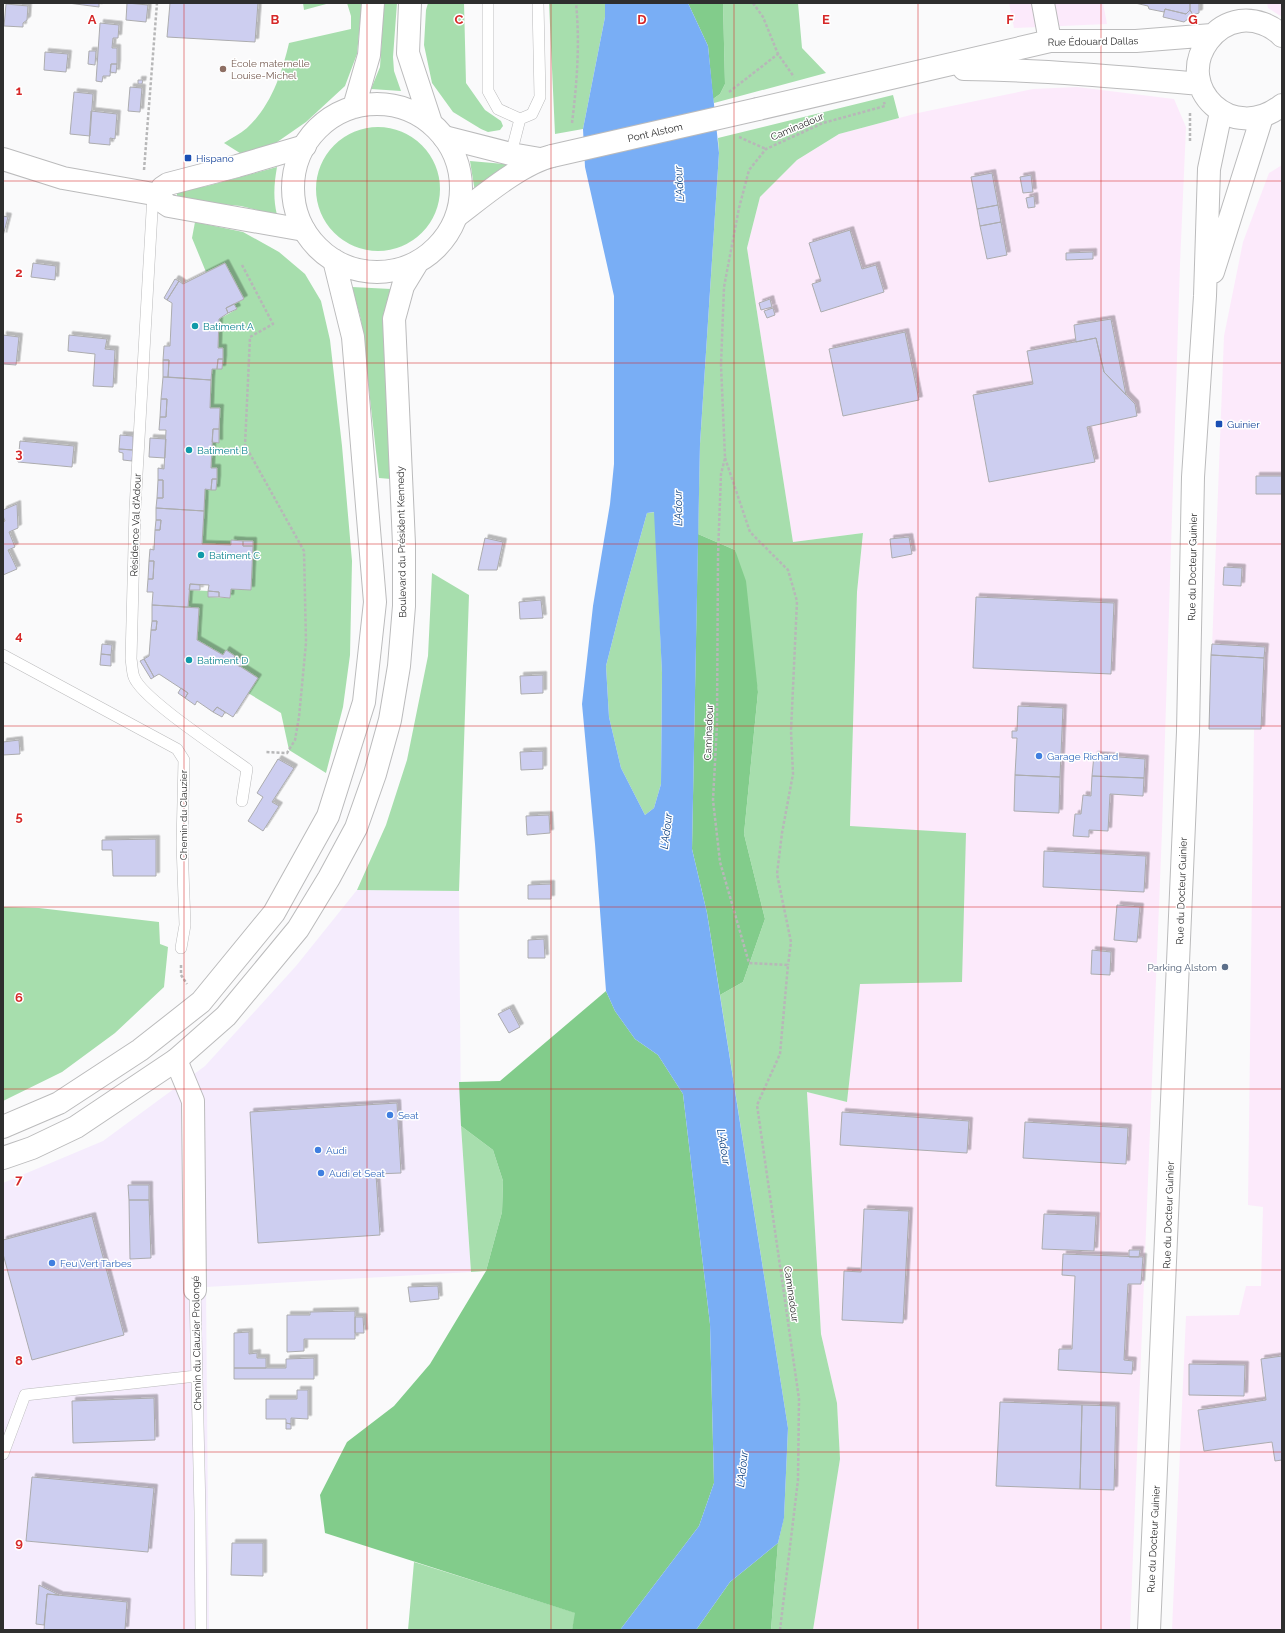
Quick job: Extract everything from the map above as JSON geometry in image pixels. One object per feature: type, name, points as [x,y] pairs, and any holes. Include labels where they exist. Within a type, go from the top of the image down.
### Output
[{"type":"main road","points":[[354,108],[369,55],[373,3]]},
{"type":"main road","points":[[410,3],[408,54],[438,130],[458,161],[462,188],[458,215],[449,234],[435,251],[417,263],[390,272],[361,271],[334,260],[317,247],[304,230],[296,210],[293,188],[296,166],[305,146],[318,129],[334,116],[354,108],[381,104],[401,108],[408,110],[438,130],[511,154],[546,158]]},
{"type":"main road","points":[[1043,3],[1050,41]]},
{"type":"main road","points":[[1282,36],[1278,31],[1247,12],[1234,22],[1222,27],[1212,35],[1204,46],[1199,58],[1198,71],[1200,84],[1209,101],[1221,112],[1234,117],[1248,119],[1262,117],[1272,113],[1282,105]]},
{"type":"main road","name":"Rue Édouard Dallas","points":[[758,109],[1050,41],[1136,41],[1212,35]]},
{"type":"main road","name":"Rue Édouard Dallas","points":[[928,69],[1016,70],[1200,84]]},
{"type":"main road","name":"Pont Alstom","points":[[546,158],[758,109]]},
{"type":"main road","points":[[1205,296],[1209,169],[1221,112]]},
{"type":"main road","points":[[1205,296],[1262,117]]},
{"type":"main road","points":[[151,194],[168,184],[305,146]]},
{"type":"main road","points":[[458,215],[495,186],[546,158]]},
{"type":"main road","points":[[3,159],[63,178],[151,194],[169,206],[304,230]]},
{"type":"main road","points":[[3,1127],[59,1103],[140,1050],[201,1002],[274,913],[328,816],[364,702],[375,602],[353,337],[334,260]]},
{"type":"main road","name":"Boulevard du Président Kennedy","points":[[3,1158],[32,1148],[76,1127],[176,1060],[226,1016],[298,929],[329,878],[356,828],[375,774],[390,720],[399,666],[404,606],[404,544],[394,319],[403,286],[417,263]]},
{"type":"main road","name":"Rue du Docteur Guinier","points":[[1149,1630],[1188,732],[1193,477],[1205,296]]},
{"type":"main road","name":"Chemin du Clauzier Prolongé","points":[[176,1060],[193,1101],[195,1290]]},
{"type":"lane","points":[[488,3],[488,91],[498,109],[520,119],[532,114],[540,97],[538,3]]},
{"type":"lane","points":[[511,154],[520,119]]},
{"type":"lane","name":"Résidence Val d'Adour","points":[[151,194],[135,508],[131,659],[134,677],[145,692],[158,704],[247,769],[242,801]]},
{"type":"lane","name":"Chemin du Clauzier","points":[[3,655],[177,749],[184,760],[182,844],[184,926],[181,948]]},
{"type":"lane","name":"Chemin du Clauzier Prolongé","points":[[195,1290],[201,1630]]},
{"type":"lane","points":[[3,1454],[25,1395],[196,1376]]},
{"type":"path","points":[[151,194],[156,3]]},
{"type":"path","points":[[572,123],[577,81],[578,24],[576,3]]},
{"type":"path","points":[[753,3],[764,17],[778,54],[792,73],[798,99]]},
{"type":"path","points":[[724,95],[778,54]]},
{"type":"path","name":"Caminadour","points":[[780,1630],[798,1480],[800,1399],[757,1105],[780,1054],[791,942],[777,874],[782,833],[793,774],[791,731],[797,602],[788,570],[750,532],[725,458],[721,365],[724,286],[739,208],[749,170],[766,149],[823,123],[885,106],[883,96]]},
{"type":"path","points":[[734,135],[766,149]]},
{"type":"path","points":[[242,265],[273,324],[250,337],[245,445],[304,551],[306,643],[299,717],[295,740],[287,753],[266,752]]},
{"type":"path","name":"Caminadour","points":[[725,458],[721,474],[718,555],[718,725],[713,800],[720,862],[749,963],[788,965]]},
{"type":"path","points":[[181,948],[181,975],[201,1002]]},
{"type":"shaded area","points":[[1009,3],[1103,3],[1107,24],[1014,28]]},
{"type":"shaded area","points":[[1267,3],[1282,3],[1282,17],[1268,8]]},
{"type":"shaded area","points":[[1077,87],[1174,99],[1186,127],[1180,264],[1162,831],[1130,1630],[813,1630],[840,1459],[837,1403],[821,1334],[807,1092],[847,1102],[860,984],[966,833],[850,827],[857,592],[863,533],[793,542],[747,248],[760,197],[797,160],[839,134],[918,113],[1033,89]]},
{"type":"shaded area","points":[[1282,165],[1282,1630],[1172,1630],[1186,1316],[1239,1315],[1246,1286],[1261,1286],[1263,1207],[1248,1205],[1254,729],[1212,648],[1224,336],[1243,242],[1269,173]]},
{"type":"shaded area","points":[[357,890],[459,891],[461,1126],[471,1272],[206,1287],[209,1630],[3,1630],[3,1183],[103,1141],[205,1066],[296,966]]},
{"type":"green space","points":[[303,3],[330,3],[304,10]]},
{"type":"green space","points":[[347,3],[362,3],[357,54],[345,86],[306,122],[270,147],[243,155],[224,143],[247,128],[263,110],[279,77],[289,43],[351,29],[351,16]]},
{"type":"green space","points":[[384,3],[397,3],[393,57],[394,71],[401,91],[371,89],[380,67]]},
{"type":"green space","points":[[428,3],[464,3],[466,83],[485,110],[501,121],[503,126],[500,130],[488,132],[453,112],[432,83],[424,45],[426,10]]},
{"type":"green space","points":[[549,3],[605,3],[605,17],[583,129],[555,134]]},
{"type":"green space","points":[[688,3],[723,3],[725,84],[720,94],[713,99],[708,46]]},
{"type":"green space","points":[[723,3],[798,3],[802,48],[826,73],[714,103],[713,99],[720,94],[725,84]]},
{"type":"green space","points":[[893,95],[899,118],[839,134],[797,160],[760,197],[747,248],[793,542],[863,533],[857,592],[850,826],[966,833],[962,982],[860,984],[847,1102],[807,1092],[821,1334],[837,1403],[840,1459],[813,1630],[771,1630],[778,1543],[784,1517],[788,1428],[720,995],[743,982],[765,919],[744,834],[758,692],[735,550],[698,534],[700,444],[719,153],[718,138]]},
{"type":"green space","points":[[378,127],[390,128],[402,132],[413,137],[422,145],[430,154],[435,165],[439,177],[439,201],[435,213],[430,224],[422,233],[413,241],[402,246],[390,250],[378,251],[366,250],[354,246],[343,241],[334,233],[326,224],[321,213],[317,201],[316,189],[317,177],[321,165],[326,154],[334,145],[343,137],[354,132],[366,128]]},
{"type":"green space","points":[[470,161],[515,165],[475,192]]},
{"type":"green space","points":[[277,167],[274,191],[277,215],[241,206],[177,200],[177,192],[207,186]]},
{"type":"green space","points":[[195,222],[243,232],[279,252],[305,274],[321,301],[330,340],[342,446],[352,561],[350,655],[343,707],[326,773],[289,750],[281,713],[248,693],[240,667],[244,662],[226,650],[223,655],[197,640],[199,608],[188,607],[189,590],[208,591],[208,597],[230,598],[231,589],[251,590],[253,546],[253,541],[231,540],[231,545],[202,544],[205,489],[216,489],[217,468],[211,468],[212,442],[219,442],[220,409],[210,408],[212,369],[222,369],[223,349],[218,348],[219,319],[237,309],[234,304],[244,299],[225,263],[206,272],[192,238]]},
{"type":"green space","points":[[352,287],[391,289],[391,479],[379,478],[361,320]]},
{"type":"green space","points":[[655,512],[662,673],[661,784],[654,808],[645,815],[621,768],[609,717],[606,666],[647,513]]},
{"type":"green space","points":[[698,534],[735,550],[746,581],[758,692],[744,834],[765,919],[743,982],[720,995],[707,913],[692,849]]},
{"type":"green space","points":[[432,573],[469,595],[459,891],[357,890],[386,825],[407,760],[428,656]]},
{"type":"green space","points":[[3,907],[39,908],[159,922],[160,944],[168,947],[164,987],[115,1033],[62,1072],[3,1101]]},
{"type":"green space","points":[[606,991],[615,1011],[635,1039],[658,1055],[683,1094],[710,1324],[714,1483],[699,1526],[620,1630],[572,1630],[575,1613],[325,1533],[320,1495],[347,1442],[394,1406],[430,1364],[486,1271],[502,1212],[503,1181],[493,1150],[461,1126],[459,1082],[500,1081]]},
{"type":"green space","points":[[461,1126],[493,1150],[503,1181],[502,1212],[486,1271],[471,1272]]},
{"type":"green space","points":[[778,1543],[771,1630],[696,1630],[730,1582]]},
{"type":"green space","points":[[414,1562],[576,1613],[572,1630],[408,1630]]},
{"type":"water","name":"L'Adour","points":[[605,3],[688,3],[708,46],[719,153],[700,444],[692,849],[707,913],[788,1428],[784,1518],[778,1543],[730,1582],[696,1630],[620,1630],[699,1526],[714,1483],[710,1324],[683,1094],[658,1055],[635,1039],[615,1011],[606,991],[595,844],[582,704],[593,606],[610,504],[614,464],[614,296],[585,167],[583,129],[605,17]],"holes":[[[654,512],[662,673],[661,784],[654,808],[645,815],[621,768],[609,717],[606,666],[647,513]]]},
{"type":"building","points":[[68,3],[99,3],[99,7]]},
{"type":"building","points":[[127,3],[148,5],[146,22],[126,20]]},
{"type":"building","points":[[170,3],[258,3],[255,42],[167,37]]},
{"type":"building","points":[[1135,3],[1190,3],[1190,10],[1186,14],[1165,9],[1164,12],[1149,9],[1148,6]]},
{"type":"building","points":[[1190,3],[1199,3],[1199,13],[1193,15],[1190,10]]},
{"type":"building","points":[[6,4],[28,6],[27,20],[23,23],[23,27],[4,26]]},
{"type":"building","points":[[1165,9],[1186,14],[1190,10],[1193,15],[1184,22],[1163,17]]},
{"type":"building","points":[[100,23],[119,25],[118,38],[113,38],[112,48],[117,48],[117,64],[111,64],[110,76],[103,76],[102,82],[96,81]]},
{"type":"building","points":[[89,51],[96,51],[95,65],[88,64]]},
{"type":"building","points":[[45,52],[68,54],[66,72],[44,70]]},
{"type":"building","points":[[111,64],[117,64],[116,73],[110,72]]},
{"type":"building","points":[[138,80],[143,80],[142,84],[138,84]]},
{"type":"building","points":[[130,87],[142,88],[140,112],[128,111]]},
{"type":"building","points":[[74,92],[93,94],[90,136],[70,134]]},
{"type":"building","points":[[91,111],[117,114],[115,139],[110,138],[110,145],[89,143]]},
{"type":"building","points":[[992,173],[998,205],[977,209],[971,177]]},
{"type":"building","points":[[1031,175],[1033,192],[1023,193],[1020,177]]},
{"type":"building","points":[[1034,196],[1035,207],[1028,208],[1026,198]]},
{"type":"building","points":[[998,205],[1001,222],[980,226],[977,209]]},
{"type":"building","points":[[3,216],[8,217],[3,236]]},
{"type":"building","points":[[1001,222],[1007,255],[987,259],[980,226]]},
{"type":"building","points":[[850,230],[862,269],[876,265],[884,292],[821,312],[812,284],[821,281],[809,243]]},
{"type":"building","points":[[1093,252],[1093,259],[1066,260],[1066,253]]},
{"type":"building","points":[[33,263],[56,266],[55,280],[31,277]]},
{"type":"building","name":"Batiment A","points":[[225,263],[244,299],[226,308],[228,313],[219,319],[218,348],[223,348],[223,359],[218,359],[217,369],[212,369],[211,380],[168,377],[169,360],[163,360],[164,346],[170,346],[172,303],[167,300],[179,281],[183,284]]},
{"type":"building","points":[[175,279],[179,281],[167,300],[164,298]]},
{"type":"building","points":[[770,299],[772,307],[761,310],[759,303]]},
{"type":"building","points":[[234,304],[237,309],[228,313],[226,308]]},
{"type":"building","points":[[773,308],[775,315],[767,318],[764,311]]},
{"type":"building","points":[[1111,319],[1126,395],[1104,372],[1096,338],[1076,342],[1074,325]]},
{"type":"building","points":[[905,332],[919,400],[843,416],[829,349]]},
{"type":"building","points":[[3,335],[19,337],[16,365],[3,364]]},
{"type":"building","points":[[69,335],[107,339],[105,349],[115,350],[113,387],[93,386],[95,354],[68,351]]},
{"type":"building","points":[[1096,338],[1104,372],[1135,404],[1137,416],[1087,427],[1095,462],[989,482],[973,395],[1033,384],[1027,351]]},
{"type":"building","points":[[218,359],[223,359],[222,369],[217,369]]},
{"type":"building","points":[[163,360],[169,360],[168,377],[163,377]]},
{"type":"building","name":"Batiment B","points":[[163,377],[211,380],[210,408],[220,408],[219,429],[213,429],[211,468],[217,468],[217,479],[212,479],[211,490],[205,489],[204,511],[156,508],[157,498],[163,498],[163,480],[158,480],[158,468],[164,469],[166,430],[159,430],[160,417],[166,417],[167,399],[161,399]]},
{"type":"building","points":[[161,399],[167,399],[166,417],[160,417]]},
{"type":"building","points":[[213,429],[219,429],[219,443],[212,442]]},
{"type":"building","points":[[120,435],[133,436],[133,450],[119,449]]},
{"type":"building","points":[[150,438],[166,439],[165,458],[149,457]]},
{"type":"building","points":[[20,441],[74,446],[72,467],[18,462]]},
{"type":"building","points":[[119,449],[133,450],[132,461],[123,460],[123,453],[119,452]]},
{"type":"building","points":[[1256,476],[1282,476],[1282,494],[1256,494]]},
{"type":"building","points":[[212,479],[217,479],[216,490],[211,490]]},
{"type":"building","points":[[158,480],[163,480],[163,498],[157,498]]},
{"type":"building","points":[[17,504],[18,528],[9,532],[15,547],[8,550],[17,569],[3,575],[3,522],[5,521],[3,510]]},
{"type":"building","name":"Batiment C","points":[[156,508],[204,511],[202,544],[231,545],[231,540],[243,541],[243,546],[253,546],[251,590],[231,589],[230,598],[219,597],[219,592],[208,591],[209,585],[190,584],[188,607],[152,605],[153,592],[147,592],[148,579],[153,579],[154,561],[149,561],[150,549],[154,550],[155,530],[160,530],[161,520],[156,520]]},
{"type":"building","points":[[156,520],[161,520],[160,530],[155,530]]},
{"type":"building","points":[[909,537],[912,554],[892,558],[890,539]]},
{"type":"building","points":[[485,538],[503,542],[497,570],[478,570]]},
{"type":"building","points":[[243,541],[253,541],[253,546],[243,546]]},
{"type":"building","points":[[149,561],[154,561],[153,579],[148,579]]},
{"type":"building","points":[[1224,567],[1242,568],[1241,586],[1223,585]]},
{"type":"building","points":[[190,584],[200,585],[200,590],[189,590]]},
{"type":"building","points":[[208,591],[219,592],[219,597],[208,597]]},
{"type":"building","points":[[976,597],[1114,603],[1111,674],[973,668]]},
{"type":"building","points":[[541,600],[543,618],[520,619],[519,602]]},
{"type":"building","name":"Batiment D","points":[[152,605],[199,608],[197,640],[223,655],[226,650],[235,656],[232,661],[258,678],[233,717],[217,707],[213,712],[197,701],[195,705],[185,698],[188,693],[159,674],[154,677],[144,659],[149,656],[151,630],[156,630],[157,621],[152,621]]},
{"type":"building","points":[[152,621],[157,621],[156,630],[151,630]]},
{"type":"building","points":[[102,644],[112,645],[111,655],[101,654]]},
{"type":"building","points":[[1212,644],[1265,647],[1264,658],[1211,655]]},
{"type":"building","points":[[101,654],[111,655],[111,666],[100,665]]},
{"type":"building","points":[[1211,655],[1264,658],[1261,729],[1209,729]]},
{"type":"building","points":[[235,656],[244,662],[240,667],[232,661]]},
{"type":"building","points":[[144,659],[154,677],[151,679],[140,661]]},
{"type":"building","points":[[543,675],[543,693],[521,694],[520,676]]},
{"type":"building","points":[[181,688],[188,693],[185,698],[178,693]]},
{"type":"building","name":"Garage Richard","points":[[1018,706],[1063,708],[1060,777],[1015,775],[1017,738],[1012,738],[1012,731],[1017,731]]},
{"type":"building","points":[[217,707],[225,712],[222,717],[213,712]]},
{"type":"building","points":[[19,740],[20,754],[3,755],[3,742]]},
{"type":"building","points":[[543,751],[543,769],[521,770],[520,752]]},
{"type":"building","points":[[1094,755],[1145,759],[1144,778],[1092,776]]},
{"type":"building","points":[[278,759],[294,768],[272,802],[279,806],[263,831],[248,821],[263,797],[257,793]]},
{"type":"building","points":[[1015,775],[1060,777],[1059,813],[1014,811]]},
{"type":"building","points":[[1092,776],[1144,778],[1143,796],[1110,794],[1108,831],[1089,830],[1089,837],[1073,836],[1075,814],[1081,814],[1083,795],[1091,796]]},
{"type":"building","points":[[549,815],[550,833],[527,835],[526,816]]},
{"type":"building","points":[[156,839],[156,876],[113,876],[112,850],[102,850],[102,840]]},
{"type":"building","points":[[1044,851],[1146,856],[1144,892],[1043,887]]},
{"type":"building","points":[[551,884],[551,899],[528,899],[528,885]]},
{"type":"building","points":[[1117,905],[1140,907],[1137,942],[1114,940]]},
{"type":"building","points":[[544,939],[545,958],[528,958],[528,940]]},
{"type":"building","points":[[1092,950],[1111,952],[1110,975],[1091,974]]},
{"type":"building","points":[[510,1008],[520,1027],[509,1033],[498,1014]]},
{"type":"building","name":"Audi et Seat","points":[[397,1103],[401,1173],[376,1174],[380,1235],[258,1243],[250,1112]]},
{"type":"building","points":[[842,1112],[969,1121],[967,1153],[840,1145]]},
{"type":"building","points":[[1025,1122],[1128,1128],[1126,1164],[1023,1158]]},
{"type":"building","points":[[128,1185],[149,1185],[149,1200],[129,1200]]},
{"type":"building","points":[[129,1200],[149,1200],[151,1258],[130,1259]]},
{"type":"building","points":[[864,1209],[909,1211],[903,1323],[842,1320],[844,1271],[861,1272]]},
{"type":"building","points":[[1044,1214],[1096,1216],[1094,1251],[1042,1249]]},
{"type":"building","points":[[92,1216],[124,1335],[32,1360],[3,1254],[3,1240]]},
{"type":"building","points":[[1129,1250],[1140,1250],[1139,1257],[1129,1257]]},
{"type":"building","points":[[1063,1254],[1143,1257],[1141,1284],[1128,1284],[1124,1360],[1133,1361],[1132,1374],[1058,1370],[1059,1349],[1072,1349],[1075,1276],[1062,1275]]},
{"type":"building","points":[[438,1286],[439,1299],[410,1302],[408,1287]]},
{"type":"building","points":[[355,1311],[355,1339],[304,1339],[304,1351],[287,1352],[287,1315],[310,1315],[310,1312]]},
{"type":"building","points":[[355,1317],[363,1317],[364,1333],[355,1333]]},
{"type":"building","points":[[249,1332],[249,1354],[257,1353],[257,1358],[266,1358],[266,1368],[234,1368],[234,1333]]},
{"type":"building","points":[[1282,1356],[1282,1460],[1275,1461],[1272,1442],[1204,1451],[1198,1410],[1266,1400],[1261,1359]]},
{"type":"building","points":[[314,1358],[314,1379],[234,1379],[234,1368],[286,1368],[286,1359]]},
{"type":"building","points":[[1189,1364],[1245,1365],[1244,1396],[1189,1395]]},
{"type":"building","points":[[297,1390],[308,1390],[308,1419],[291,1418],[291,1424],[286,1423],[286,1419],[266,1419],[266,1399],[297,1399]]},
{"type":"building","points":[[154,1398],[155,1440],[73,1443],[72,1401]]},
{"type":"building","points":[[1000,1402],[1082,1405],[1080,1489],[996,1486]]},
{"type":"building","points":[[1082,1405],[1116,1406],[1114,1490],[1080,1489]]},
{"type":"building","points":[[286,1423],[291,1424],[291,1429],[286,1429]]},
{"type":"building","points":[[32,1477],[154,1488],[148,1552],[26,1541]]},
{"type":"building","points":[[232,1543],[263,1543],[263,1576],[231,1575]]},
{"type":"building","points":[[39,1585],[59,1595],[47,1594],[44,1625],[36,1624]]},
{"type":"building","points":[[47,1594],[127,1602],[125,1630],[44,1630]]},
{"type":"place","name":"École maternelle Louise-Michel","points":[[223,69]]},
{"type":"place","name":"Hispano","points":[[188,158]]},
{"type":"place","name":"Batiment A","points":[[195,326]]},
{"type":"place","name":"Guinier","points":[[1219,424]]},
{"type":"place","name":"Batiment B","points":[[189,450]]},
{"type":"place","name":"Batiment C","points":[[201,555]]},
{"type":"place","name":"Batiment D","points":[[189,660]]},
{"type":"place","name":"Garage Richard","points":[[1039,756]]},
{"type":"place","name":"Parking Alstom","points":[[1225,967]]},
{"type":"place","name":"Seat","points":[[390,1115]]},
{"type":"place","name":"Audi","points":[[318,1150]]},
{"type":"place","name":"Audi et Seat","points":[[321,1173]]},
{"type":"place","name":"Feu Vert Tarbes","points":[[52,1263]]}]
